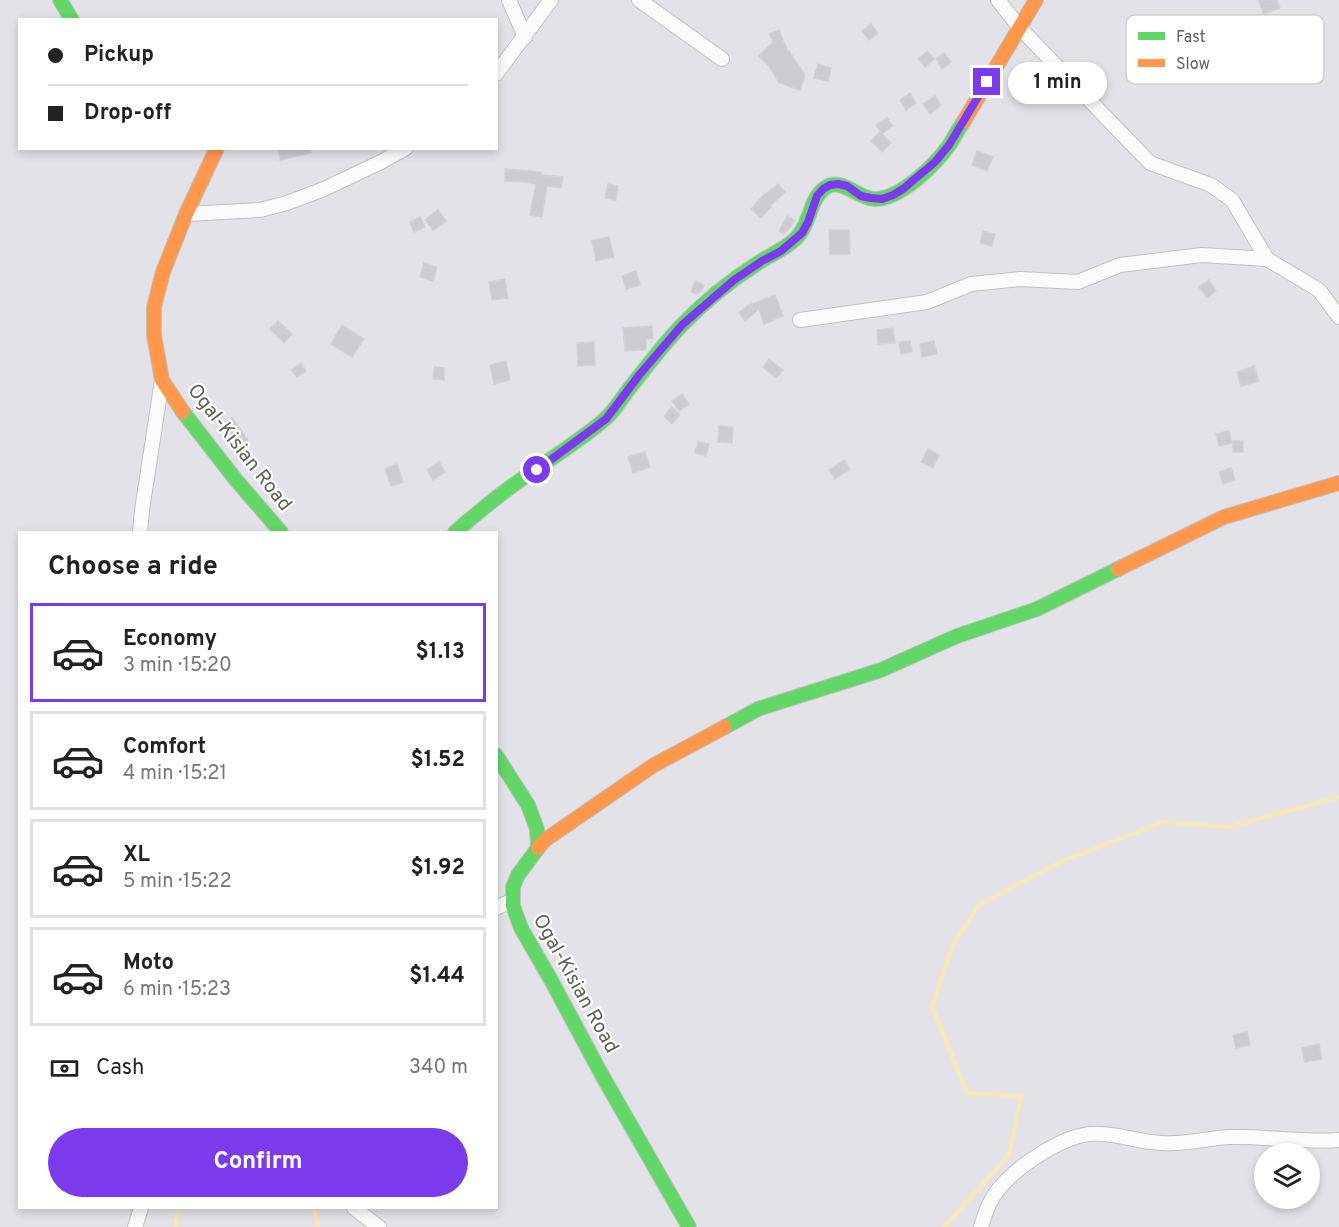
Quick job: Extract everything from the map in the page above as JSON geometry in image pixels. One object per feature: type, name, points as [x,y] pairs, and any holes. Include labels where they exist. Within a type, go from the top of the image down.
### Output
[{"type":"street","points":[[60,0],[71,18]]},
{"type":"street","points":[[509,0],[525,37]]},
{"type":"street","points":[[498,71],[551,0]]},
{"type":"street","points":[[639,0],[722,59]]},
{"type":"street","points":[[998,0],[1019,27],[1150,163],[1211,185],[1232,200],[1267,259]]},
{"type":"street","points":[[456,531],[490,502],[556,457],[606,419],[640,374],[682,325],[734,280],[781,251],[802,233],[817,196],[823,189],[838,184],[847,186],[861,196],[882,199],[903,189],[935,162],[949,145],[1036,0]]},
{"type":"street","name":"Ogal-Kisian Road","points":[[215,150],[163,272],[154,306],[154,335],[162,380],[177,405],[236,480],[280,531]]},
{"type":"street","points":[[186,214],[260,210],[287,203],[324,189],[402,150]]},
{"type":"street","points":[[800,320],[927,302],[971,284],[1020,279],[1078,282],[1120,265],[1202,255],[1267,259],[1319,290],[1339,317]]},
{"type":"street","points":[[140,531],[162,380]]},
{"type":"street","name":"Ogal-Kisian Road","points":[[689,1227],[603,1077],[543,965],[519,927],[514,911],[512,891],[515,879],[538,848],[545,840],[654,765],[758,709],[881,670],[957,636],[1037,609],[1224,517],[1339,483]]},
{"type":"street","points":[[498,757],[528,805],[537,829],[538,848]]},
{"type":"street","points":[[498,907],[513,900]]},
{"type":"street","points":[[981,1227],[984,1214],[994,1196],[1012,1175],[1044,1151],[1068,1139],[1090,1134],[1114,1135],[1162,1143],[1229,1137],[1339,1140]]},
{"type":"street","points":[[135,1227],[141,1209]]},
{"type":"street","points":[[355,1209],[379,1227]]},
{"type":"building","points":[[1259,0],[1277,0],[1280,8],[1263,14]]},
{"type":"building","points":[[871,24],[878,33],[869,40],[862,31]]},
{"type":"building","points":[[779,30],[788,52],[805,75],[800,90],[779,83],[769,66],[759,56],[773,42],[769,34]]},
{"type":"building","points":[[927,51],[934,59],[925,67],[918,59]]},
{"type":"building","points":[[944,53],[951,62],[942,69],[936,59]]},
{"type":"building","points":[[818,64],[831,68],[828,81],[814,78]]},
{"type":"building","points":[[910,93],[916,103],[906,110],[900,100]]},
{"type":"building","points":[[935,96],[941,105],[930,114],[923,104]]},
{"type":"building","points":[[887,118],[893,126],[882,134],[876,125]]},
{"type":"building","points":[[880,132],[891,143],[882,152],[871,141]]},
{"type":"building","points":[[278,150],[310,150],[311,153],[280,160]]},
{"type":"building","points":[[977,151],[993,157],[987,171],[972,165]]},
{"type":"building","points":[[505,169],[541,172],[541,175],[563,177],[561,188],[547,186],[542,217],[530,215],[536,184],[505,181]]},
{"type":"building","points":[[608,184],[618,186],[616,200],[605,198]]},
{"type":"building","points":[[778,184],[785,192],[761,218],[751,209]]},
{"type":"building","points":[[438,210],[446,221],[433,230],[425,220]]},
{"type":"building","points":[[787,216],[795,220],[784,234],[779,231]]},
{"type":"building","points":[[420,217],[425,227],[414,232],[410,222]]},
{"type":"building","points":[[829,230],[849,230],[850,254],[830,254]]},
{"type":"building","points":[[983,231],[995,234],[992,246],[980,243]]},
{"type":"building","points":[[609,237],[614,257],[596,261],[592,240]]},
{"type":"building","points":[[424,263],[437,267],[433,281],[420,277]]},
{"type":"building","points":[[636,271],[640,285],[626,289],[622,276]]},
{"type":"building","points":[[505,279],[508,298],[492,300],[489,282]]},
{"type":"building","points":[[1209,280],[1216,291],[1207,298],[1199,287]]},
{"type":"building","points":[[695,281],[704,285],[697,294],[691,292]]},
{"type":"building","points":[[775,295],[783,316],[764,324],[759,309],[745,321],[739,313],[747,306]]},
{"type":"building","points":[[278,321],[292,334],[284,343],[270,329]]},
{"type":"building","points":[[342,325],[364,339],[352,357],[331,344]]},
{"type":"building","points":[[652,326],[653,338],[646,339],[645,350],[625,351],[623,328]]},
{"type":"building","points":[[893,328],[895,343],[878,344],[877,330]]},
{"type":"building","points":[[910,341],[912,352],[901,354],[899,342]]},
{"type":"building","points":[[934,341],[937,354],[922,357],[920,344]]},
{"type":"building","points":[[594,342],[595,365],[578,366],[577,343]]},
{"type":"building","points":[[769,359],[783,370],[776,378],[763,367]]},
{"type":"building","points":[[506,361],[510,380],[494,384],[490,365]]},
{"type":"building","points":[[301,363],[306,371],[297,377],[291,370]]},
{"type":"building","points":[[1254,366],[1259,381],[1241,386],[1237,372]]},
{"type":"building","points":[[434,367],[444,368],[444,380],[433,379]]},
{"type":"building","points":[[682,394],[689,404],[679,411],[672,401]]},
{"type":"building","points":[[672,407],[680,415],[672,424],[664,416]]},
{"type":"building","points":[[232,418],[248,440],[235,449],[219,427]]},
{"type":"building","points":[[719,426],[733,427],[732,443],[718,442]]},
{"type":"building","points":[[1229,431],[1232,443],[1219,446],[1216,434]]},
{"type":"building","points":[[1233,441],[1243,441],[1243,452],[1233,452]]},
{"type":"building","points":[[698,442],[709,444],[706,456],[695,453]]},
{"type":"building","points":[[928,449],[939,455],[933,468],[921,462]]},
{"type":"building","points":[[645,452],[650,467],[633,473],[628,457]]},
{"type":"building","points":[[844,460],[850,469],[835,479],[829,470]]},
{"type":"building","points":[[439,462],[445,472],[433,480],[427,470]]},
{"type":"building","points":[[397,464],[403,482],[391,486],[385,469]]},
{"type":"building","points":[[1231,468],[1235,480],[1223,484],[1219,472]]},
{"type":"building","points":[[1247,1032],[1250,1045],[1236,1048],[1233,1035]]},
{"type":"building","points":[[1319,1044],[1322,1059],[1305,1062],[1302,1048]]},
{"type":"waterway","points":[[944,1227],[1009,1155],[1021,1096],[967,1093],[932,1006],[953,944],[979,905],[1060,862],[1163,822],[1229,827],[1339,797]]},
{"type":"waterway","points":[[176,1227],[178,1209]]},
{"type":"waterway","points":[[314,1209],[318,1227]]},
{"type":"traffic: fast","points":[[60,0],[71,18]]},
{"type":"traffic: fast","points":[[456,531],[502,493],[608,417],[661,348],[699,308],[738,277],[785,247],[799,235],[815,199],[825,188],[831,185],[843,186],[862,196],[875,199],[896,193],[917,179],[936,161],[964,121]]},
{"type":"traffic: fast","points":[[183,412],[236,480],[280,531]]},
{"type":"traffic: fast","points":[[725,727],[758,709],[881,670],[957,636],[1037,609],[1118,569]]},
{"type":"traffic: fast","points":[[498,758],[528,805],[537,829],[538,848],[518,875],[513,887],[513,906],[521,928],[689,1227]]},
{"type":"traffic: slow","points":[[964,121],[1036,0]]},
{"type":"traffic: slow","points":[[183,412],[162,380],[154,335],[154,307],[163,272],[186,214],[216,150]]},
{"type":"traffic: slow","points":[[1118,569],[1224,517],[1339,483]]},
{"type":"traffic: slow","points":[[538,848],[545,840],[654,765],[725,727]]},
{"type":"route","points":[[537,470],[606,419],[640,374],[682,325],[734,280],[796,239],[808,222],[817,196],[823,189],[838,184],[847,186],[861,196],[882,199],[903,189],[935,162],[949,145],[987,82]]}]
